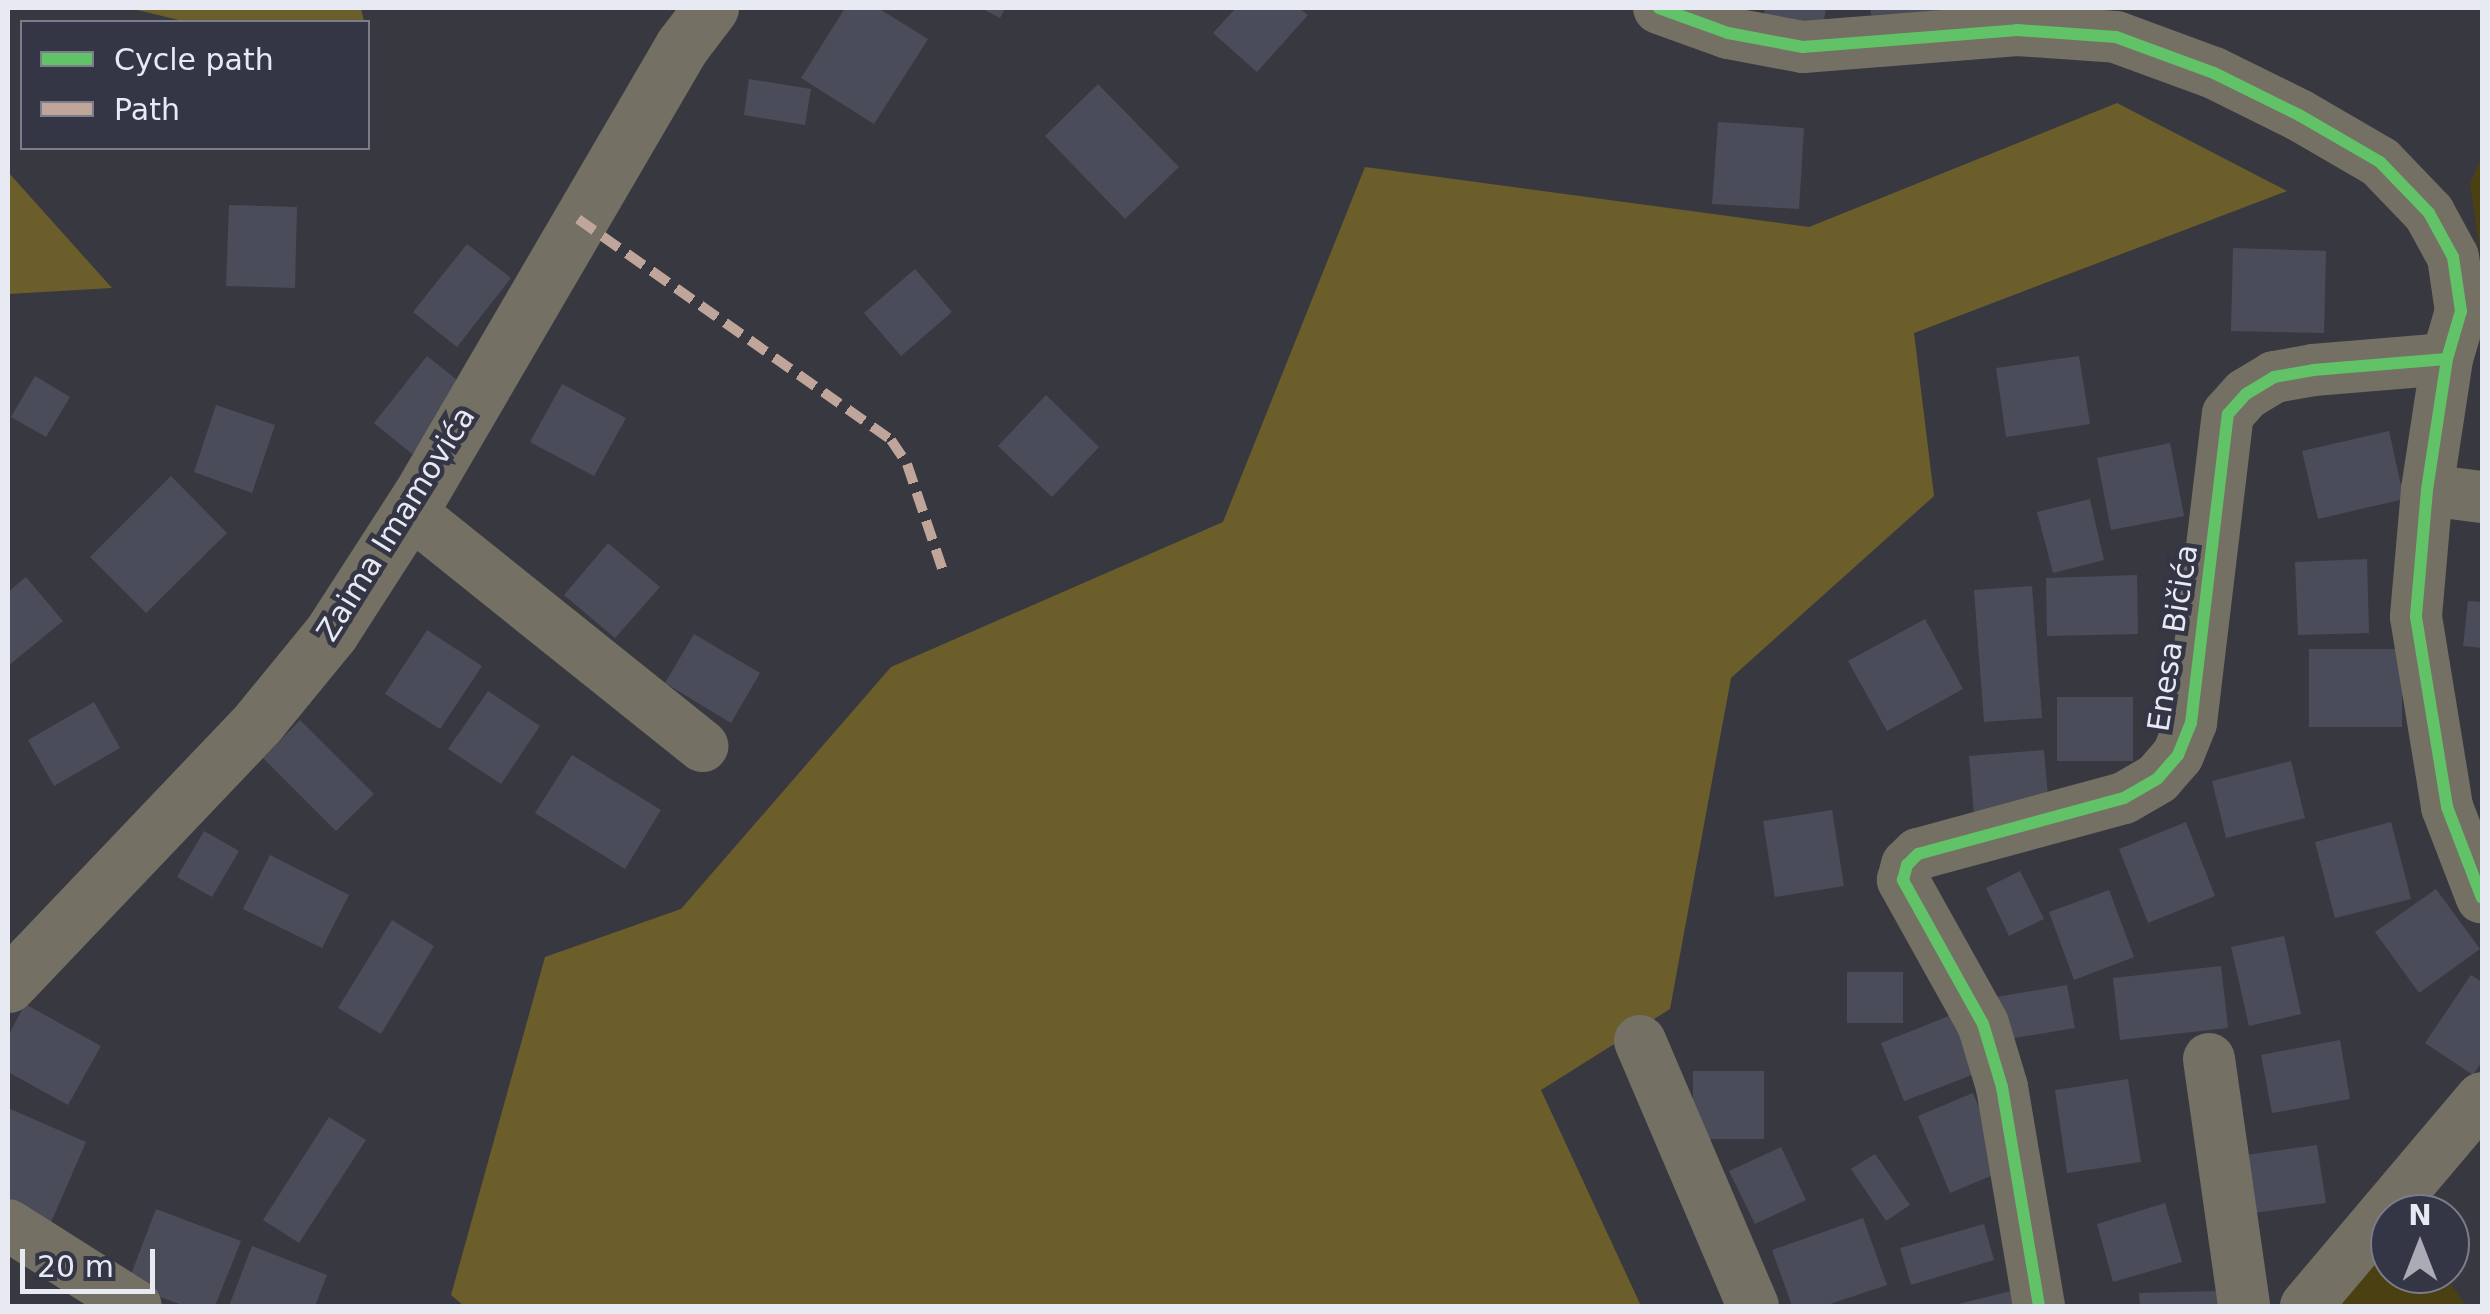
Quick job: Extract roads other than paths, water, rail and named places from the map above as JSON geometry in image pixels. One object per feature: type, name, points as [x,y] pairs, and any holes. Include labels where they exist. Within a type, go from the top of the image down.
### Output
[{"type":"street","name":"Zaima Imamovića","points":[[8,985],[260,721],[330,632],[409,511],[663,77],[712,8]]},
{"type":"street","points":[[1659,8],[1728,33],[1803,47],[2068,30],[2116,37],[2214,73],[2380,162],[2429,213],[2453,257],[2461,311],[2447,358],[2427,490],[2416,617],[2465,806],[2482,898]]},
{"type":"street","name":"Enesa Bičića","points":[[2038,1306],[2002,1086],[1982,1024],[1904,880],[1907,865],[1918,854],[2124,798],[2158,778],[2178,755],[2191,722],[2228,414],[2246,394],[2274,377],[2313,370],[2447,358]]},
{"type":"street","points":[[2427,490],[2482,497]]},
{"type":"street","points":[[409,511],[702,746]]},
{"type":"street","points":[[1640,1041],[1753,1306]]},
{"type":"street","points":[[2209,1059],[2244,1306]]},
{"type":"street","points":[[2309,1305],[2482,1098]]},
{"type":"street","points":[[8,1225],[136,1306]]}]
